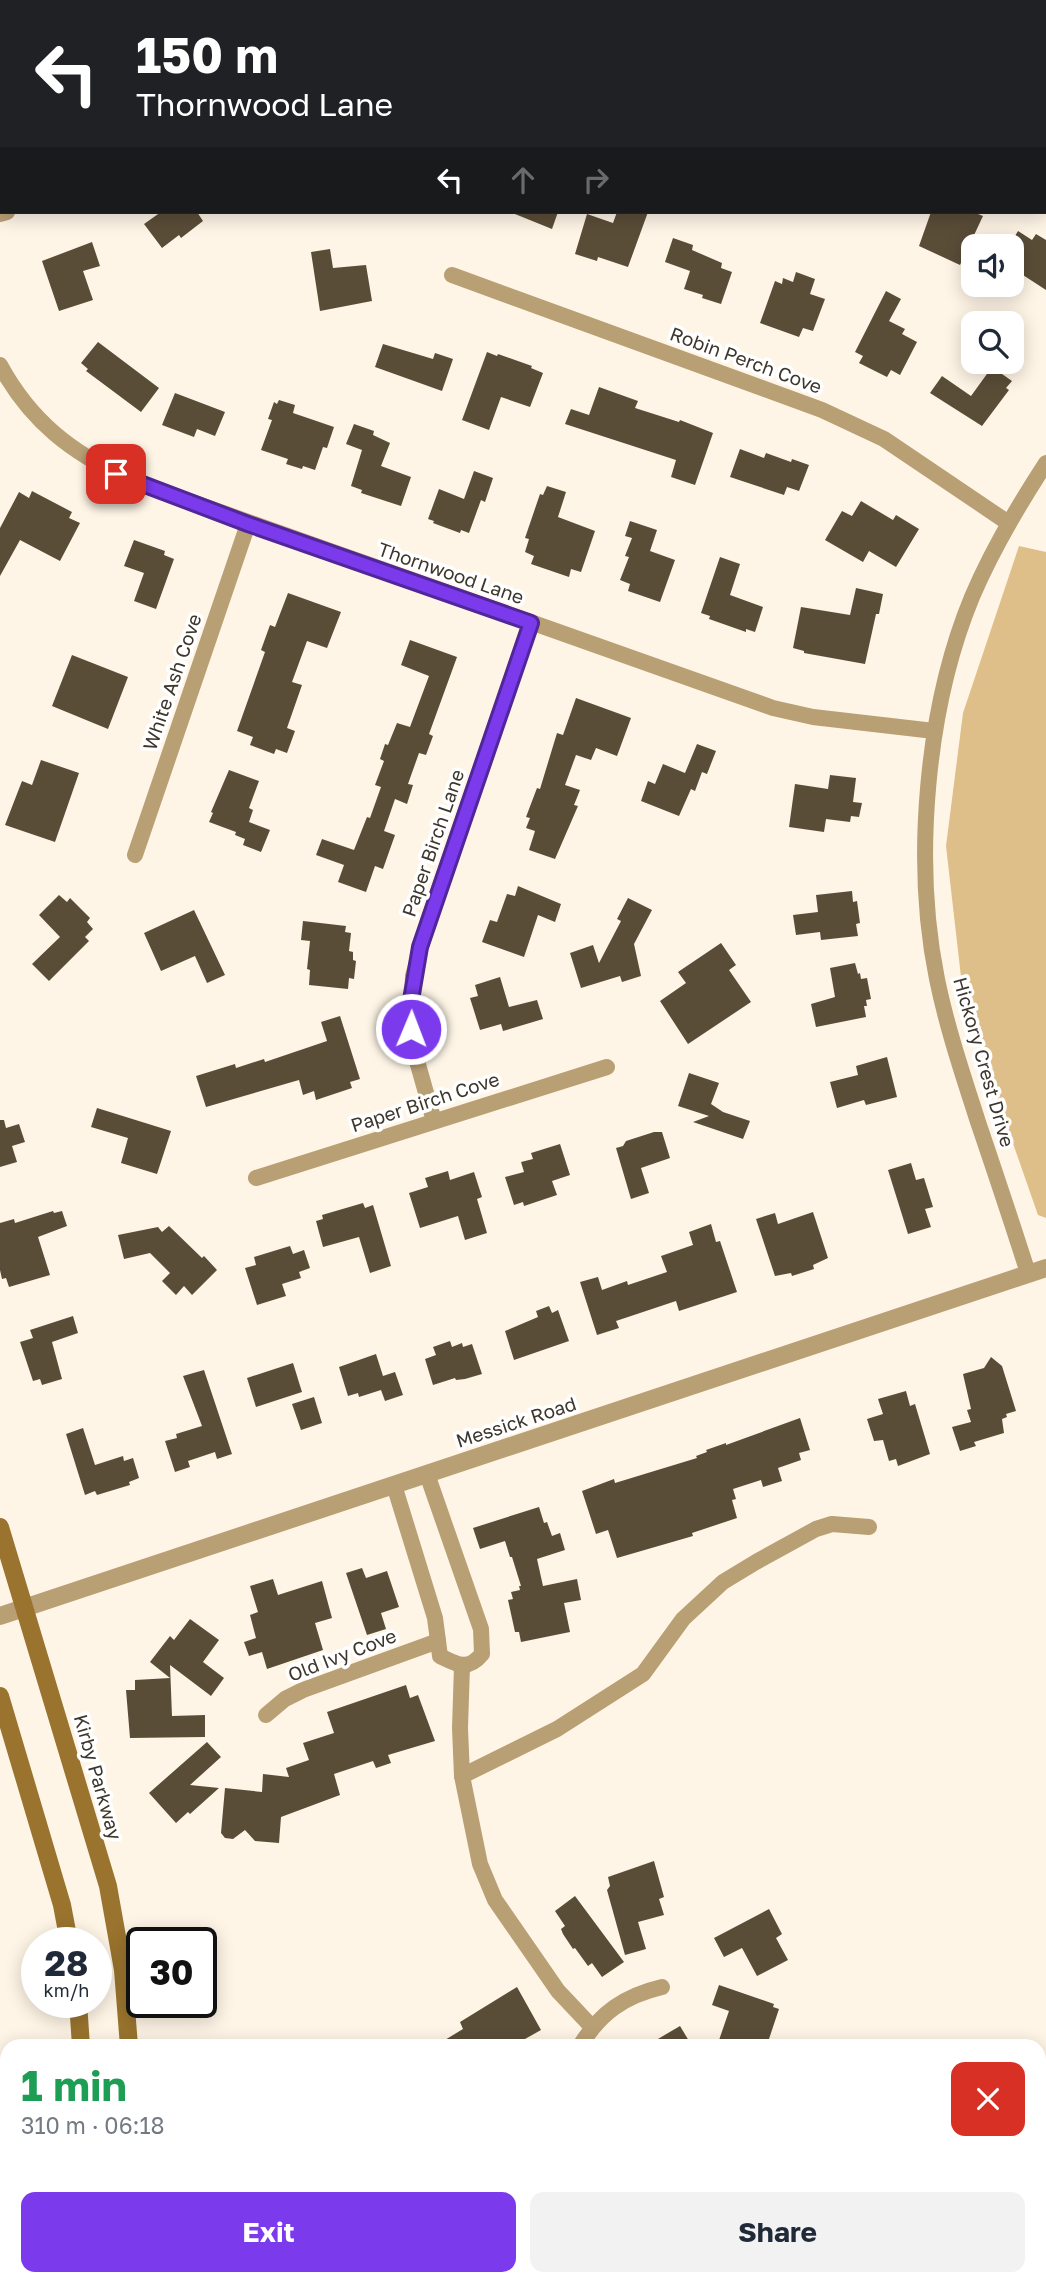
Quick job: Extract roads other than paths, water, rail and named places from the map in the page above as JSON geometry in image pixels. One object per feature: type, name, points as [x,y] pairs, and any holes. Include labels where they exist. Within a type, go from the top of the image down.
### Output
[{"type":"main road","name":"Kirby Parkway","points":[[0,1527],[108,1886],[123,1970],[128,2039]]},
{"type":"main road","points":[[0,1696],[66,1927]]},
{"type":"main road","points":[[79,2018],[81,2039]]},
{"type":"street","name":"Robin Perch Cove","points":[[452,275],[822,410],[884,439],[1007,522]]},
{"type":"street","name":"Thornwood Lane","points":[[0,365],[43,424],[77,453],[130,480],[773,708],[813,717],[934,731]]},
{"type":"street","name":"Hickory Crest Drive","points":[[1028,1273],[959,1063],[937,977],[930,926],[927,814],[934,731],[949,668],[971,599],[1007,522],[1046,463]]},
{"type":"street","name":"White Ash Cove","points":[[135,855],[248,524]]},
{"type":"street","name":"Paper Birch Lane","points":[[434,1121],[415,1054],[411,1029],[413,976],[428,921],[531,623]]},
{"type":"street","name":"Paper Birch Cove","points":[[256,1178],[607,1067]]},
{"type":"street","name":"Messick Road","points":[[0,1616],[1046,1268]]},
{"type":"street","points":[[394,1485],[435,1618],[440,1656],[462,1665],[475,1663],[482,1654],[481,1629],[427,1474]]},
{"type":"street","points":[[462,1776],[557,1729],[643,1674],[683,1619],[723,1582],[816,1530],[832,1524],[869,1527]]},
{"type":"street","name":"Old Ivy Cove","points":[[266,1715],[285,1699],[303,1690],[438,1641]]},
{"type":"street","points":[[462,1665],[462,1776],[480,1864],[495,1900],[558,1991],[591,2026]]},
{"type":"street","points":[[584,2039],[591,2026],[617,2004],[636,1993],[662,1987]]}]
